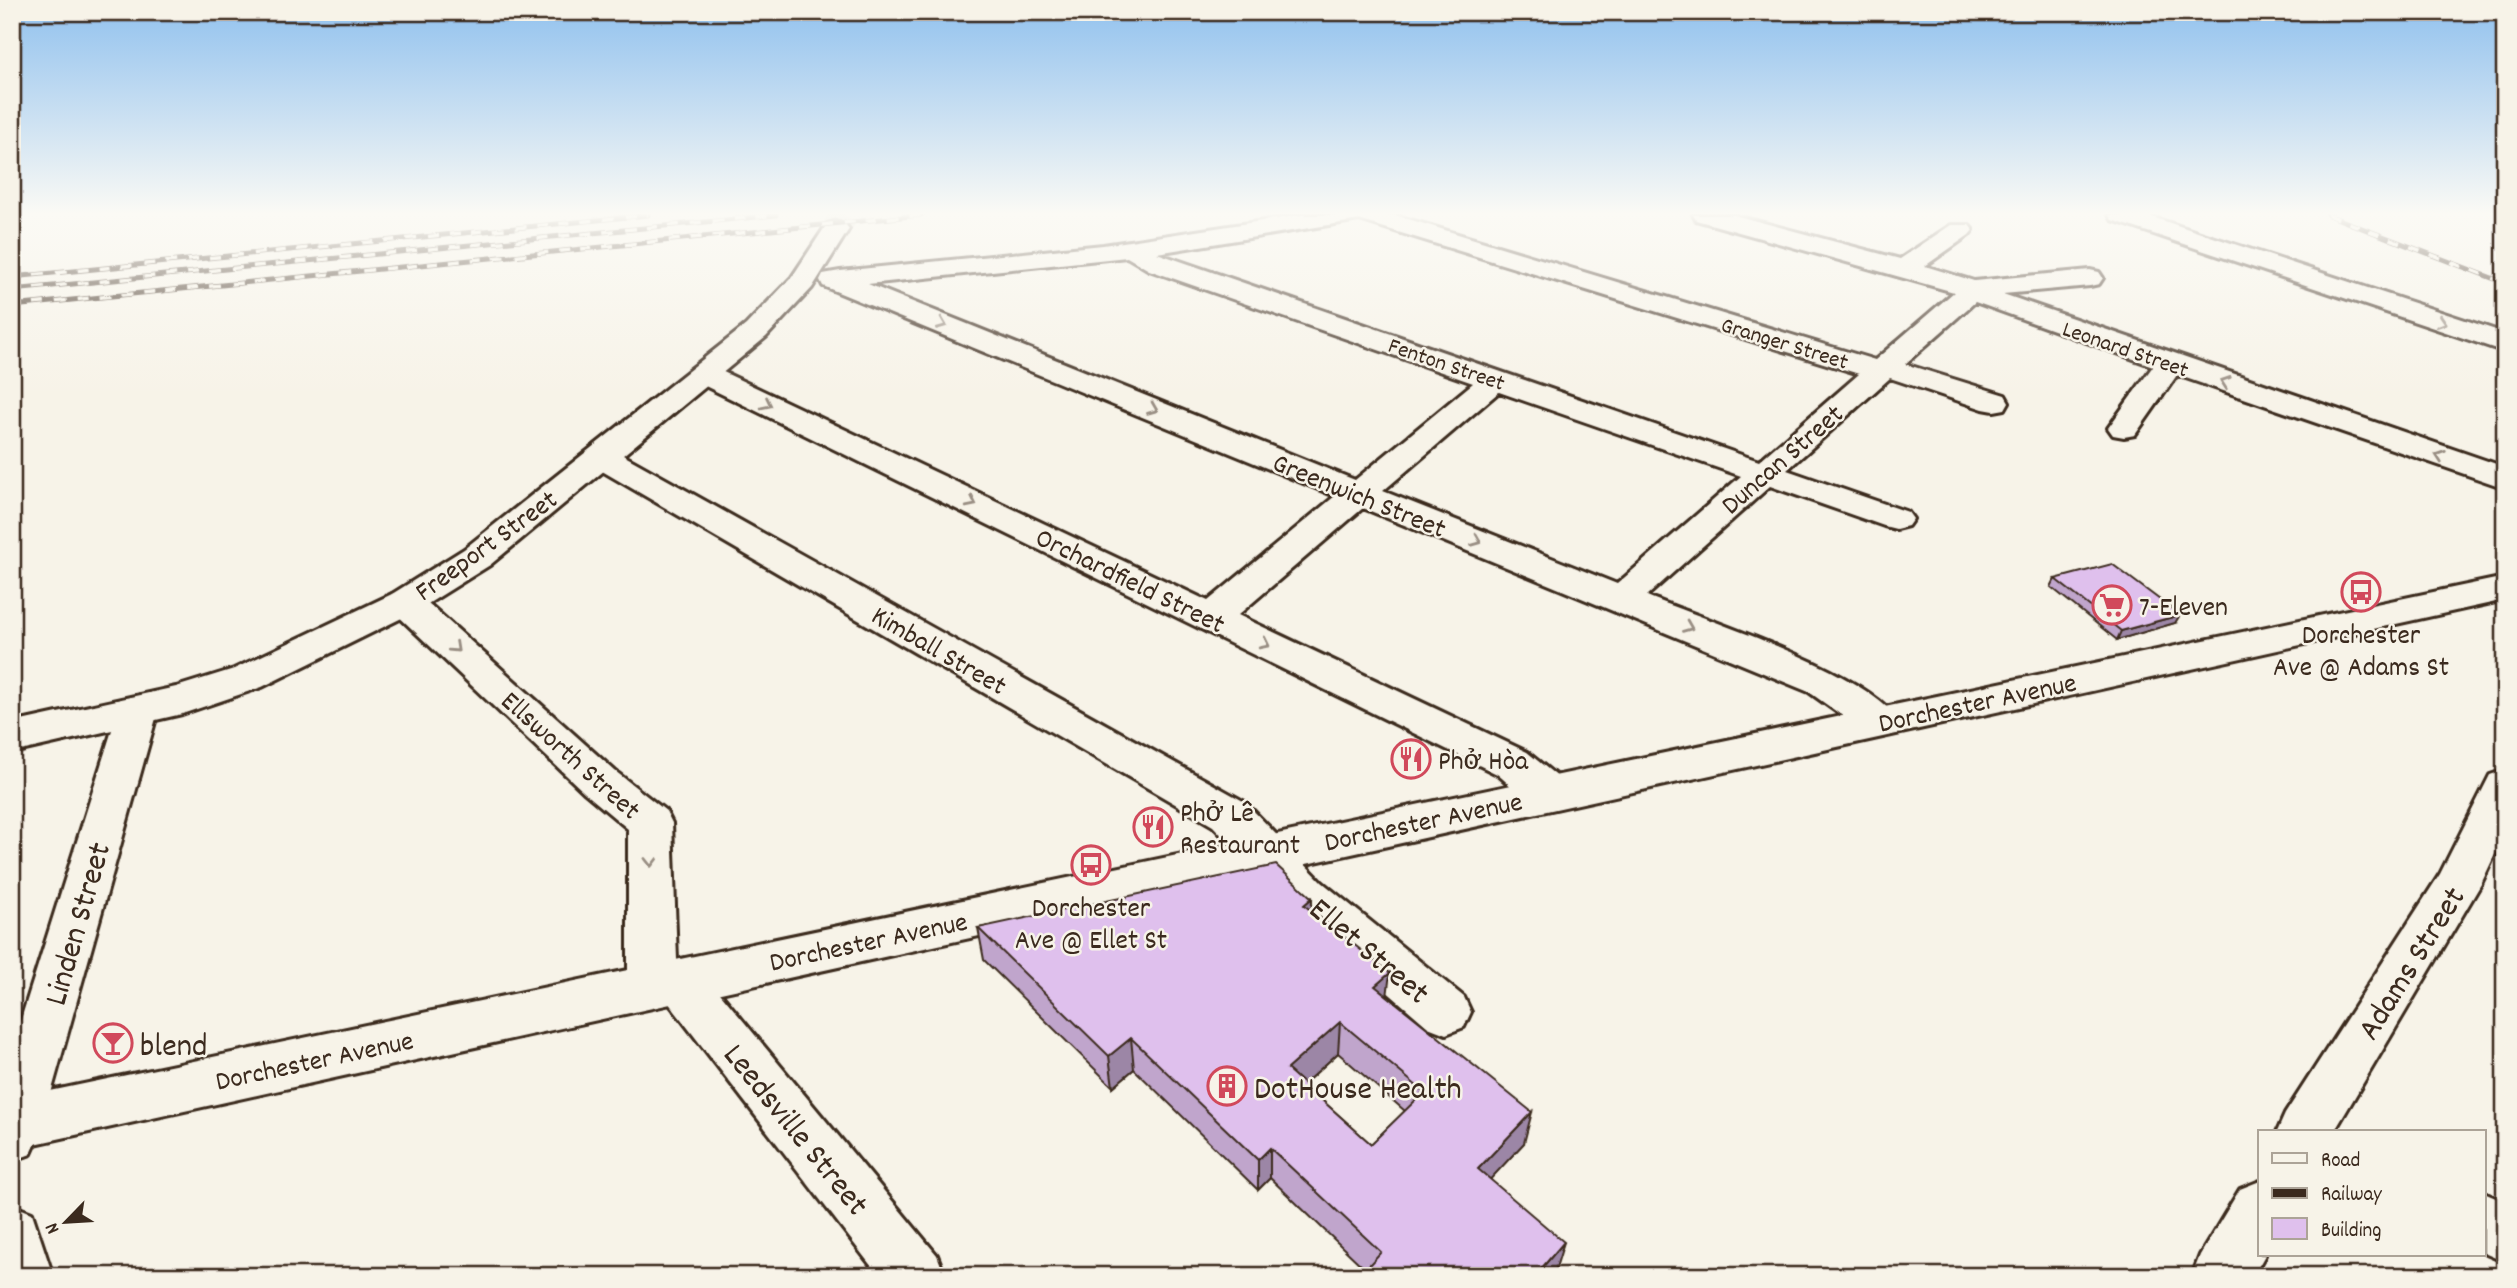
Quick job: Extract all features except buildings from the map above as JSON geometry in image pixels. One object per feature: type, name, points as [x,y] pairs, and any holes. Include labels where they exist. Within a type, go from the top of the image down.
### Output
[{"type":"street","name":"Freeport Street","points":[[12,738],[138,711],[215,690],[271,669],[405,602],[462,568],[706,375],[818,281],[820,275]]},
{"type":"street","points":[[818,281],[878,275]]},
{"type":"street","name":"Fenton Street","points":[[1190,275],[1896,519]]},
{"type":"street","name":"Granger Street","points":[[1569,275],[1994,402]]},
{"type":"street","name":"Leonard Street","points":[[1927,275],[1973,289],[1999,304],[2505,478]]},
{"type":"street","points":[[2303,275],[2505,342]]},
{"type":"street","points":[[1973,289],[2090,278]]},
{"type":"street","name":"Greenwich Street","points":[[818,281],[1360,494],[1823,682],[1852,700],[1879,722]]},
{"type":"street","name":"Duncan Street","points":[[1620,600],[1973,289]]},
{"type":"street","points":[[2124,428],[2169,363]]},
{"type":"street","name":"Orchardfield Street","points":[[706,375],[1512,763],[1549,793]]},
{"type":"street","points":[[1211,618],[1495,380]]},
{"type":"street","name":"Kimball Street","points":[[602,457],[1222,809],[1237,820],[1268,853]]},
{"type":"street","name":"Dorchester Avenue","points":[[13,1128],[667,983],[2505,588]]},
{"type":"street","name":"Ellsworth Street","points":[[405,602],[600,782],[650,824],[667,983]]},
{"type":"street","name":"Linden Street","points":[[13,1128],[138,711]]},
{"type":"street","name":"Adams Street","points":[[2318,1127],[2458,884],[2505,786]]},
{"type":"street","name":"Ellet Street","points":[[1268,853],[1306,895],[1446,1012]]},
{"type":"street","name":"Leedsville Street","points":[[667,983],[916,1276]]},
{"type":"street","points":[[2221,1276],[2258,1211]]},
{"type":"street","points":[[2486,1222],[2505,1234]]},
{"type":"street","points":[[12,1233],[24,1276]]},
{"type":"railway","points":[[12,277],[31,275]]},
{"type":"railway","points":[[12,290],[164,275]]},
{"type":"railway","points":[[12,306],[321,275]]},
{"type":"railway","points":[[2484,275],[2505,283]]},
{"type":"place","name":"Dorchester Ave @ Adams St","points":[[2361,592]]},
{"type":"place","name":"7-Eleven","points":[[2112,605]]},
{"type":"place","name":"Phở Hòa","points":[[1411,759]]},
{"type":"place","name":"Phở Lê Restaurant","points":[[1153,827]]},
{"type":"place","name":"Dorchester Ave @ Ellet St","points":[[1091,865]]},
{"type":"place","name":"blend","points":[[113,1043]]},
{"type":"place","name":"DotHouse Health","points":[[1227,1086]]}]
